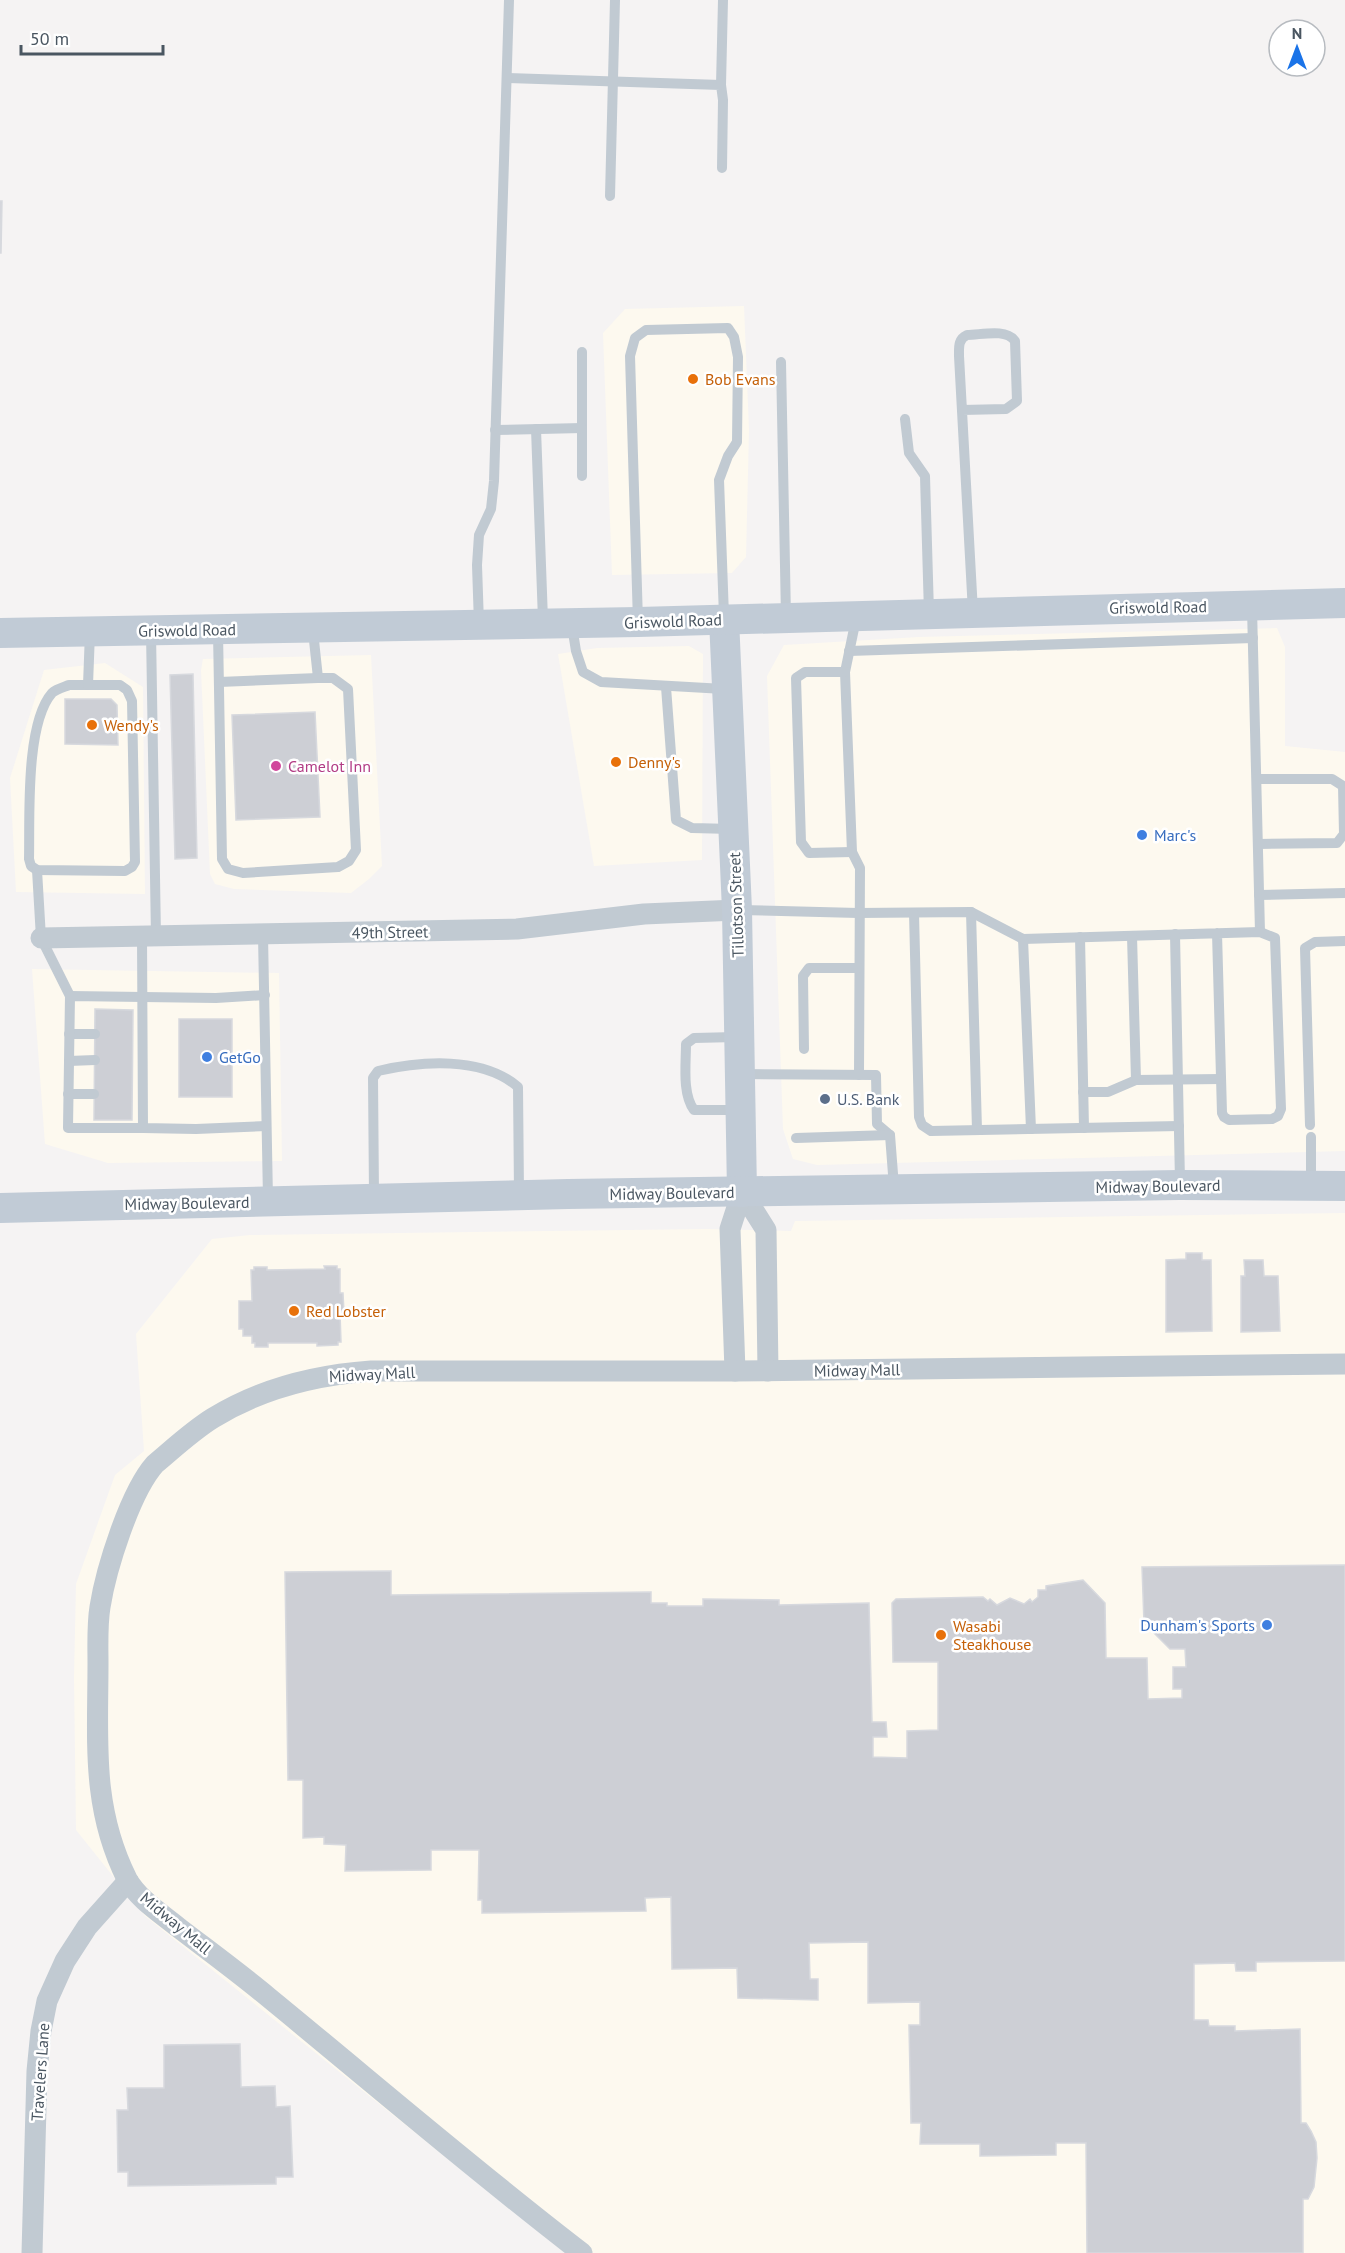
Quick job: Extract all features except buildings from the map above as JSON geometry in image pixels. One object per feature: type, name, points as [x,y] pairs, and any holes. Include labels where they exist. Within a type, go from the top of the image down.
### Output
[{"type":"street","name":"Griswold Road","points":[[0,633],[638,622],[1345,603]]},
{"type":"street","name":"Tillotson Street","points":[[724,619],[737,910],[742,1192],[730,1229],[735,1371]]},
{"type":"street","name":"49th Street","points":[[41,938],[149,938],[517,930],[644,914],[737,910]]},
{"type":"street","name":"Midway Boulevard","points":[[0,1208],[519,1195],[1180,1185],[1345,1185]]},
{"type":"street","points":[[742,1192],[766,1230],[768,1371]]},
{"type":"street","name":"Midway Mall","points":[[582,2253],[416,2121],[268,1997],[149,1904],[128,1881],[108,1831],[100,1796],[98,1651],[100,1607],[113,1556],[134,1497],[147,1473],[155,1464],[212,1419],[236,1406],[281,1387],[337,1373],[1345,1365]]},
{"type":"street","name":"Travelers Lane","points":[[32,2253],[37,2071],[47,2001],[65,1961],[87,1927],[128,1881]]},
{"type":"lane","points":[[479,625],[477,565],[479,535],[491,509],[495,430],[509,0]]},
{"type":"lane","points":[[610,196],[615,0]]},
{"type":"lane","points":[[722,168],[723,0]]},
{"type":"lane","points":[[507,78],[721,85]]},
{"type":"lane","points":[[638,622],[630,356],[635,338],[646,330],[728,328],[734,337],[738,357],[737,442],[728,456],[719,480],[724,619]]},
{"type":"lane","points":[[962,410],[1006,409],[1017,401],[1015,341],[1012,337],[1005,334],[967,335],[960,343],[959,356],[973,612]]},
{"type":"lane","points":[[582,352],[582,476]]},
{"type":"lane","points":[[782,362],[786,617]]},
{"type":"lane","points":[[905,419],[909,453],[925,476],[929,614]]},
{"type":"lane","points":[[495,430],[582,428]]},
{"type":"lane","points":[[536,429],[557,623],[576,651],[583,672],[601,682],[727,689]]},
{"type":"lane","points":[[1252,605],[1260,932]]},
{"type":"lane","points":[[856,615],[845,672],[852,852],[860,868],[859,1075]]},
{"type":"lane","points":[[313,627],[318,678]]},
{"type":"lane","points":[[218,629],[222,859],[228,869],[243,873],[338,867],[349,861],[356,850],[348,689],[333,678],[219,682]]},
{"type":"lane","points":[[143,1128],[137,1094],[137,1034],[149,938],[151,630]]},
{"type":"lane","points":[[88,685],[90,632]]},
{"type":"lane","points":[[849,651],[1253,638]]},
{"type":"lane","points":[[845,672],[805,672],[796,678],[801,842],[809,853],[852,852]]},
{"type":"lane","points":[[69,685],[88,685],[120,686],[127,690],[132,701],[135,862],[125,871],[37,870],[31,866],[29,859],[34,737],[44,708],[53,692],[69,685]]},
{"type":"lane","points":[[666,687],[676,820],[692,828],[733,829]]},
{"type":"lane","points":[[1257,779],[1332,779],[1343,786],[1344,834],[1337,843],[1258,844]]},
{"type":"lane","points":[[37,870],[41,938],[70,996],[68,1128],[196,1130],[266,1126]]},
{"type":"lane","points":[[1259,895],[1345,894]]},
{"type":"lane","points":[[737,910],[858,913],[971,912],[1023,939],[1175,934],[1217,933],[1260,932],[1275,938],[1281,1109],[1278,1116],[1272,1119],[1229,1120],[1222,1113],[1217,933]]},
{"type":"lane","points":[[971,912],[977,1130]]},
{"type":"lane","points":[[914,913],[919,1117],[922,1125],[931,1131],[1179,1126]]},
{"type":"lane","points":[[1175,934],[1180,1185]]},
{"type":"lane","points":[[263,935],[268,1201]]},
{"type":"lane","points":[[1132,936],[1136,1080]]},
{"type":"lane","points":[[1080,937],[1084,1128]]},
{"type":"lane","points":[[1023,939],[1031,1129]]},
{"type":"lane","points":[[1310,1125],[1305,948],[1314,942],[1345,941]]},
{"type":"lane","points":[[804,1049],[803,976],[809,968],[859,968]]},
{"type":"lane","points":[[70,996],[216,998],[265,995]]},
{"type":"lane","points":[[69,1034],[95,1034]]},
{"type":"lane","points":[[739,1037],[694,1038],[686,1044],[686,1060],[687,1102],[694,1110],[740,1110]]},
{"type":"lane","points":[[69,1061],[95,1060]]},
{"type":"lane","points":[[374,1199],[373,1078],[378,1071],[405,1065],[454,1064],[482,1069],[506,1077],[518,1087],[519,1195]]},
{"type":"lane","points":[[740,1074],[876,1075],[877,1124],[890,1136],[894,1191]]},
{"type":"lane","points":[[1083,1092],[1108,1092],[1136,1080],[1221,1079]]},
{"type":"lane","points":[[68,1094],[94,1094]]},
{"type":"lane","points":[[796,1138],[890,1136]]},
{"type":"lane","points":[[1311,1137],[1311,1186]]},
{"type":"shaded area","points":[[744,306],[749,430],[746,557],[732,573],[612,575],[603,333],[625,309]]},
{"type":"shaded area","points":[[1277,628],[1285,647],[1285,746],[1345,752],[1345,1151],[817,1165],[793,1159],[783,1129],[767,676],[784,645],[919,637]]},
{"type":"shaded area","points":[[689,646],[703,654],[702,860],[594,866],[558,654],[597,648]]},
{"type":"shaded area","points":[[371,655],[382,866],[351,893],[234,889],[215,884],[210,874],[201,670],[203,659]]},
{"type":"shaded area","points":[[105,663],[143,687],[145,894],[16,892],[10,778],[44,670]]},
{"type":"shaded area","points":[[32,969],[279,973],[282,1161],[108,1163],[45,1144]]},
{"type":"shaded area","points":[[1345,1213],[1345,2253],[565,2253],[145,1916],[76,1830],[74,1677],[76,1584],[115,1475],[144,1451],[136,1334],[212,1239],[250,1235],[707,1229],[791,1231],[795,1221]]},
{"type":"place","name":"Bob Evans","points":[[693,379]]},
{"type":"place","name":"Wendy's","points":[[92,725]]},
{"type":"place","name":"Denny's","points":[[616,762]]},
{"type":"place","name":"Camelot Inn","points":[[276,766]]},
{"type":"place","name":"Marc's","points":[[1142,835]]},
{"type":"place","name":"GetGo","points":[[207,1057]]},
{"type":"place","name":"U.S. Bank","points":[[825,1099]]},
{"type":"place","name":"Red Lobster","points":[[294,1311]]},
{"type":"place","name":"Dunham's Sports","points":[[1267,1625]]},
{"type":"place","name":"Wasabi Steakhouse","points":[[941,1635]]}]
